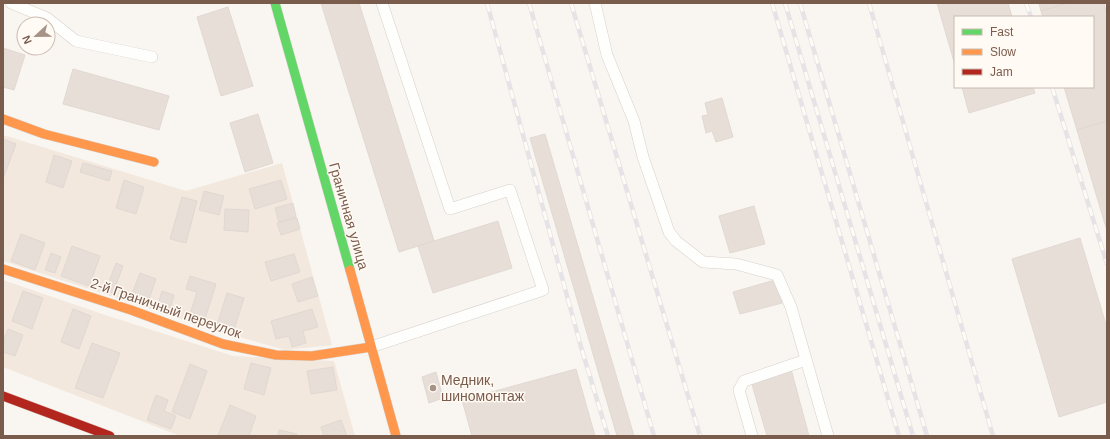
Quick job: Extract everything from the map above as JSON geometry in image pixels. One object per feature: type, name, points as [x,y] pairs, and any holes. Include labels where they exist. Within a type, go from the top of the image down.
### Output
[{"type":"street","name":"Граничная улица","points":[[274,3],[396,436]]},
{"type":"street","points":[[3,119],[44,134],[154,162]]},
{"type":"street","name":"2-й Граничный переулок","points":[[3,269],[131,310],[223,344],[276,355],[312,356],[371,347]]},
{"type":"street","points":[[3,396],[110,436]]},
{"type":"lane","points":[[11,3],[46,18],[76,41],[152,57]]},
{"type":"lane","points":[[371,347],[543,290],[510,190],[450,209],[382,3]]},
{"type":"lane","points":[[595,3],[607,55],[634,121],[643,157],[669,232],[676,241],[704,262],[736,264],[777,275],[791,307],[828,436]]},
{"type":"lane","points":[[752,436],[739,390],[744,381],[806,360]]},
{"type":"shaded area","points":[[3,135],[186,191],[282,163],[332,345],[285,350],[218,331],[3,261]]},
{"type":"shaded area","points":[[3,280],[102,314],[233,356],[334,361],[355,436],[180,436],[3,367]]},
{"type":"building","points":[[321,3],[359,3],[434,241],[399,252]]},
{"type":"building","points":[[937,3],[1008,3],[1012,16],[954,16],[954,62]]},
{"type":"building","points":[[1039,3],[1068,3],[1041,11]]},
{"type":"building","points":[[1068,3],[1104,3],[1107,14],[1107,121],[1077,130],[1064,88],[1094,88],[1094,16],[1043,16],[1041,11]]},
{"type":"building","points":[[228,7],[253,86],[221,96],[197,17]]},
{"type":"building","points":[[3,48],[16,52],[16,56],[25,56],[14,90],[3,87]]},
{"type":"building","points":[[73,69],[169,96],[159,130],[63,104]]},
{"type":"building","points":[[962,88],[1033,88],[1035,93],[969,113]]},
{"type":"building","points":[[722,98],[733,137],[716,142],[712,131],[706,133],[702,116],[708,115],[705,103]]},
{"type":"building","points":[[258,114],[273,163],[245,172],[230,123]]},
{"type":"building","points":[[1107,121],[1107,231],[1077,130]]},
{"type":"building","points":[[545,134],[634,436],[617,436],[530,138]]},
{"type":"building","points":[[3,139],[16,144],[3,179]]},
{"type":"building","points":[[54,155],[72,161],[63,188],[46,182]]},
{"type":"building","points":[[83,163],[112,171],[109,181],[80,172]]},
{"type":"building","points":[[124,180],[144,187],[136,214],[116,208]]},
{"type":"building","points":[[281,180],[287,199],[255,209],[249,189]]},
{"type":"building","points":[[204,191],[224,196],[219,215],[199,210]]},
{"type":"building","points":[[182,197],[197,201],[186,243],[170,239]]},
{"type":"building","points":[[293,203],[296,217],[279,222],[275,208]]},
{"type":"building","points":[[754,206],[765,244],[730,253],[719,216]]},
{"type":"building","points":[[225,209],[249,210],[248,232],[224,230]]},
{"type":"building","points":[[297,218],[300,229],[281,235],[277,223]]},
{"type":"building","points":[[498,221],[512,268],[433,293],[418,246]]},
{"type":"building","points":[[21,234],[45,243],[35,270],[11,261]]},
{"type":"building","points":[[1080,238],[1107,328],[1107,402],[1059,417],[1012,259]]},
{"type":"building","points":[[72,246],[100,256],[89,286],[61,276]]},
{"type":"building","points":[[51,253],[61,257],[55,273],[45,270]]},
{"type":"building","points":[[294,254],[300,272],[271,281],[265,262]]},
{"type":"building","points":[[116,263],[123,266],[113,293],[106,290]]},
{"type":"building","points":[[140,273],[156,279],[148,302],[131,296]]},
{"type":"building","points":[[190,276],[216,284],[205,319],[190,314],[197,292],[186,289]]},
{"type":"building","points":[[312,277],[318,296],[298,302],[292,284]]},
{"type":"building","points":[[775,280],[782,303],[740,314],[733,292]]},
{"type":"building","points":[[23,291],[43,298],[32,329],[12,321]]},
{"type":"building","points":[[162,291],[174,295],[170,309],[158,305]]},
{"type":"building","points":[[227,293],[244,298],[234,330],[217,325]]},
{"type":"building","points":[[73,309],[91,316],[79,349],[61,342]]},
{"type":"building","points":[[312,309],[318,327],[303,331],[306,343],[292,347],[289,336],[276,339],[271,321]]},
{"type":"building","points":[[8,329],[23,335],[15,356],[3,352],[3,342]]},
{"type":"building","points":[[92,343],[120,353],[103,398],[75,388]]},
{"type":"building","points":[[251,363],[271,368],[264,395],[244,389]]},
{"type":"building","points":[[190,364],[207,371],[190,419],[172,412]]},
{"type":"building","points":[[333,367],[337,390],[311,394],[307,371]]},
{"type":"building","points":[[576,369],[595,436],[472,436],[462,400]]},
{"type":"building","points":[[791,369],[809,436],[767,436],[751,381]]},
{"type":"building","name":"Медник, шиномонтаж","points":[[436,372],[443,398],[429,403],[422,377]]},
{"type":"building","points":[[156,395],[168,400],[164,411],[176,416],[171,429],[147,420]]},
{"type":"building","points":[[230,405],[256,416],[249,436],[218,436]]},
{"type":"building","points":[[341,420],[347,436],[324,436],[321,427]]},
{"type":"building","points":[[279,430],[297,434],[296,436],[278,436]]},
{"type":"railway","points":[[487,3],[581,347],[608,436]]},
{"type":"railway","points":[[529,3],[654,436]]},
{"type":"railway","points":[[571,3],[700,436]]},
{"type":"railway","points":[[772,3],[899,436]]},
{"type":"railway","points":[[785,3],[913,436]]},
{"type":"railway","points":[[800,3],[927,436]]},
{"type":"railway","points":[[869,3],[993,436]]},
{"type":"railway","points":[[1026,3],[1031,16]]},
{"type":"railway","points":[[1052,88],[1107,264]]},
{"type":"traffic: fast","points":[[275,3],[350,270]]},
{"type":"traffic: slow","points":[[3,119],[44,134],[154,162]]},
{"type":"traffic: slow","points":[[3,269],[131,310],[223,344],[276,355],[312,356],[371,347]]},
{"type":"traffic: slow","points":[[350,270],[396,436]]},
{"type":"traffic: jam","points":[[3,396],[110,436]]},
{"type":"place","name":"Медник, шиномонтаж","points":[[433,388]]}]
